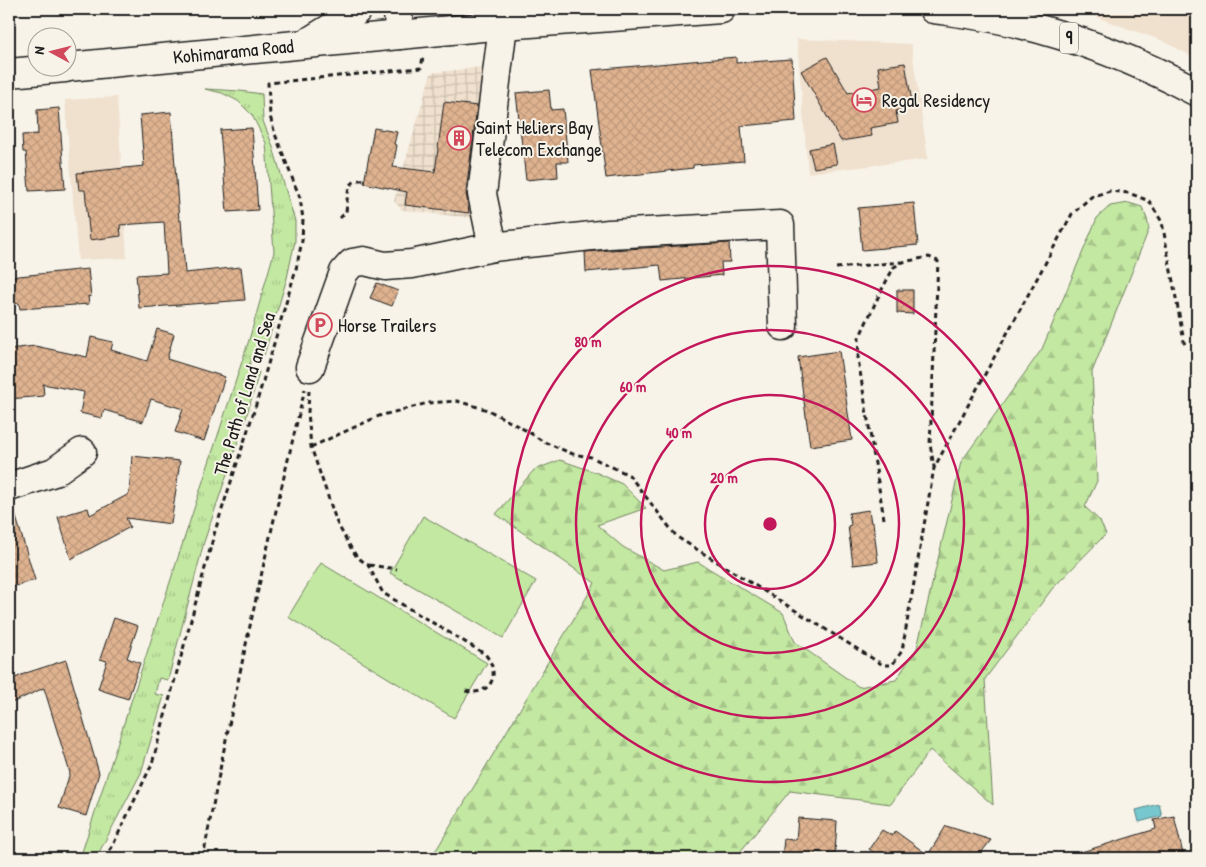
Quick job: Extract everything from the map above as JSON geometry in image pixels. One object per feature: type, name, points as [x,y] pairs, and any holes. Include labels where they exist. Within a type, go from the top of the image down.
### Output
[{"type":"main road","points":[[305,45],[352,15],[358,9]]},
{"type":"main road","points":[[470,9],[500,25],[482,194],[493,247]]},
{"type":"main road","name":"Kohimarama Road","points":[[78,66],[305,45],[398,22],[500,25],[721,9]]},
{"type":"main road","name":"9","points":[[933,9],[1016,23],[1074,39],[1127,59],[1197,92]]},
{"type":"main road","name":"Kohimarama Road","points":[[9,73],[28,71]]},
{"type":"main road","points":[[310,367],[344,272],[352,263],[364,261],[385,266],[412,264],[493,247],[609,234],[780,225],[783,326]]},
{"type":"main road","points":[[9,487],[54,472],[82,452]]},
{"type":"path","name":"The Path of Land and Sea","points":[[104,858],[112,847],[152,764],[215,532],[255,408],[296,269],[303,219],[300,198],[275,134],[270,116],[268,83],[421,68],[422,63]]},
{"type":"path","points":[[340,218],[346,212],[346,197],[352,183],[356,180],[364,180]]},
{"type":"path","points":[[311,447],[380,416],[428,403],[457,401],[488,410],[528,431],[544,442],[573,454],[592,457],[629,475],[677,537],[883,665],[892,665],[902,651],[934,468],[1072,214],[1091,197],[1110,191],[1129,193],[1149,201],[1162,222],[1185,347]]},
{"type":"path","points":[[836,268],[903,262],[929,257],[938,261],[930,444],[934,468]]},
{"type":"path","points":[[884,519],[858,359],[859,338],[894,268],[903,262]]},
{"type":"path","points":[[310,367],[308,412],[311,447],[337,523],[357,556],[368,565],[383,593],[485,654],[492,663],[494,670],[492,680],[487,686],[482,691],[474,693],[465,691]]},
{"type":"path","points":[[203,858],[228,726],[281,487],[310,367]]},
{"type":"path","points":[[368,565],[397,569]]},
{"type":"shaded area","points":[[1074,9],[1197,9],[1197,59],[1163,41]]},
{"type":"shaded area","points":[[797,39],[911,44],[928,159],[808,173]]},
{"type":"shaded area","points":[[489,66],[472,218],[402,210],[394,201],[431,73]]},
{"type":"shaded area","points":[[117,97],[127,258],[78,260],[65,100]]},
{"type":"green space","points":[[205,89],[262,94],[263,121],[272,144],[295,221],[295,241],[287,278],[264,355],[254,353],[248,369],[259,372],[246,418],[204,542],[168,680],[159,678],[155,694],[164,696],[141,773],[96,858],[80,858],[249,340],[274,252],[266,143],[252,115],[238,101],[222,93]]},
{"type":"green space","points":[[1129,203],[1142,207],[1149,229],[1092,372],[1097,481],[1085,507],[1100,521],[1106,534],[1052,589],[985,679],[993,805],[930,750],[891,804],[790,791],[735,858],[430,858],[595,583],[496,514],[534,470],[560,460],[622,484],[646,508],[597,525],[623,547],[664,570],[698,562],[783,613],[795,642],[859,687],[896,680],[917,648],[961,462],[1042,349],[1097,218],[1110,206]]},
{"type":"green space","points":[[423,516],[536,581],[503,638],[390,573]]},
{"type":"green space","points":[[321,563],[487,663],[454,718],[288,617]]},
{"type":"water","points":[[1159,804],[1162,816],[1139,822],[1136,810]]},
{"type":"building","points":[[736,57],[736,63],[792,59],[796,121],[741,126],[744,161],[693,165],[693,168],[606,178],[592,70]]},
{"type":"building","name":"Regal Residency","points":[[827,57],[848,93],[881,87],[878,67],[905,63],[913,108],[896,111],[898,123],[870,128],[872,136],[841,141],[801,71]]},
{"type":"building","points":[[549,90],[551,110],[563,109],[568,162],[557,162],[558,177],[526,180],[516,93]]},
{"type":"building","name":"Saint Heliers Bay Telecom Exchange","points":[[444,102],[477,106],[466,192],[469,213],[405,205],[407,192],[364,183],[374,128],[397,132],[394,144],[397,145],[393,167],[435,172]]},
{"type":"building","points":[[59,108],[65,189],[29,191],[26,152],[23,152],[22,135],[38,134],[37,110]]},
{"type":"building","points":[[171,112],[185,273],[241,267],[245,300],[139,308],[136,275],[167,273],[164,222],[120,225],[121,236],[90,240],[85,190],[79,190],[77,173],[144,166],[140,115]]},
{"type":"building","points":[[252,128],[258,210],[227,212],[220,130]]},
{"type":"building","points":[[833,144],[837,164],[814,168],[809,149]]},
{"type":"building","points":[[914,203],[918,245],[862,250],[858,208]]},
{"type":"building","points":[[729,243],[730,262],[721,262],[722,275],[662,281],[660,265],[586,272],[585,252]]},
{"type":"building","points":[[88,269],[91,297],[88,296],[89,304],[20,309],[19,303],[9,304],[9,277]]},
{"type":"building","points":[[377,283],[398,291],[392,306],[370,298]]},
{"type":"building","points":[[897,290],[913,290],[913,314],[897,313]]},
{"type":"building","points":[[157,329],[174,334],[167,359],[225,377],[204,441],[175,432],[183,409],[151,399],[143,422],[104,410],[102,418],[80,413],[84,392],[43,384],[44,396],[9,399],[9,349],[35,346],[87,357],[91,337],[113,342],[111,350],[147,361]]},
{"type":"building","points":[[839,351],[852,440],[810,446],[798,357]]},
{"type":"building","points":[[132,456],[180,461],[171,524],[126,518],[130,527],[71,559],[58,517],[88,508],[90,515],[129,494]]},
{"type":"building","points":[[13,507],[35,580],[9,588],[9,508]]},
{"type":"building","points":[[869,510],[871,523],[873,522],[878,562],[853,565],[848,526],[851,525],[849,513]]},
{"type":"building","points":[[114,618],[138,626],[127,658],[140,663],[128,699],[98,689],[107,661],[100,659]]},
{"type":"building","points":[[66,660],[99,773],[86,816],[59,808],[70,773],[44,688],[9,704],[9,681],[26,673]]},
{"type":"building","points":[[1174,816],[1184,858],[1075,858],[1075,854],[1156,829],[1154,820]]},
{"type":"building","points":[[798,818],[837,821],[835,853],[815,852],[815,858],[782,858],[784,839],[796,840]]},
{"type":"building","points":[[946,826],[991,840],[977,858],[874,858],[877,855],[869,849],[882,830],[892,836],[895,831],[928,855]]},
{"type":"place","name":"Regal Residency","points":[[864,100]]},
{"type":"place","name":"Saint Heliers Bay Telecom Exchange","points":[[459,138]]},
{"type":"place","name":"Horse Trailers","points":[[320,325]]}]
